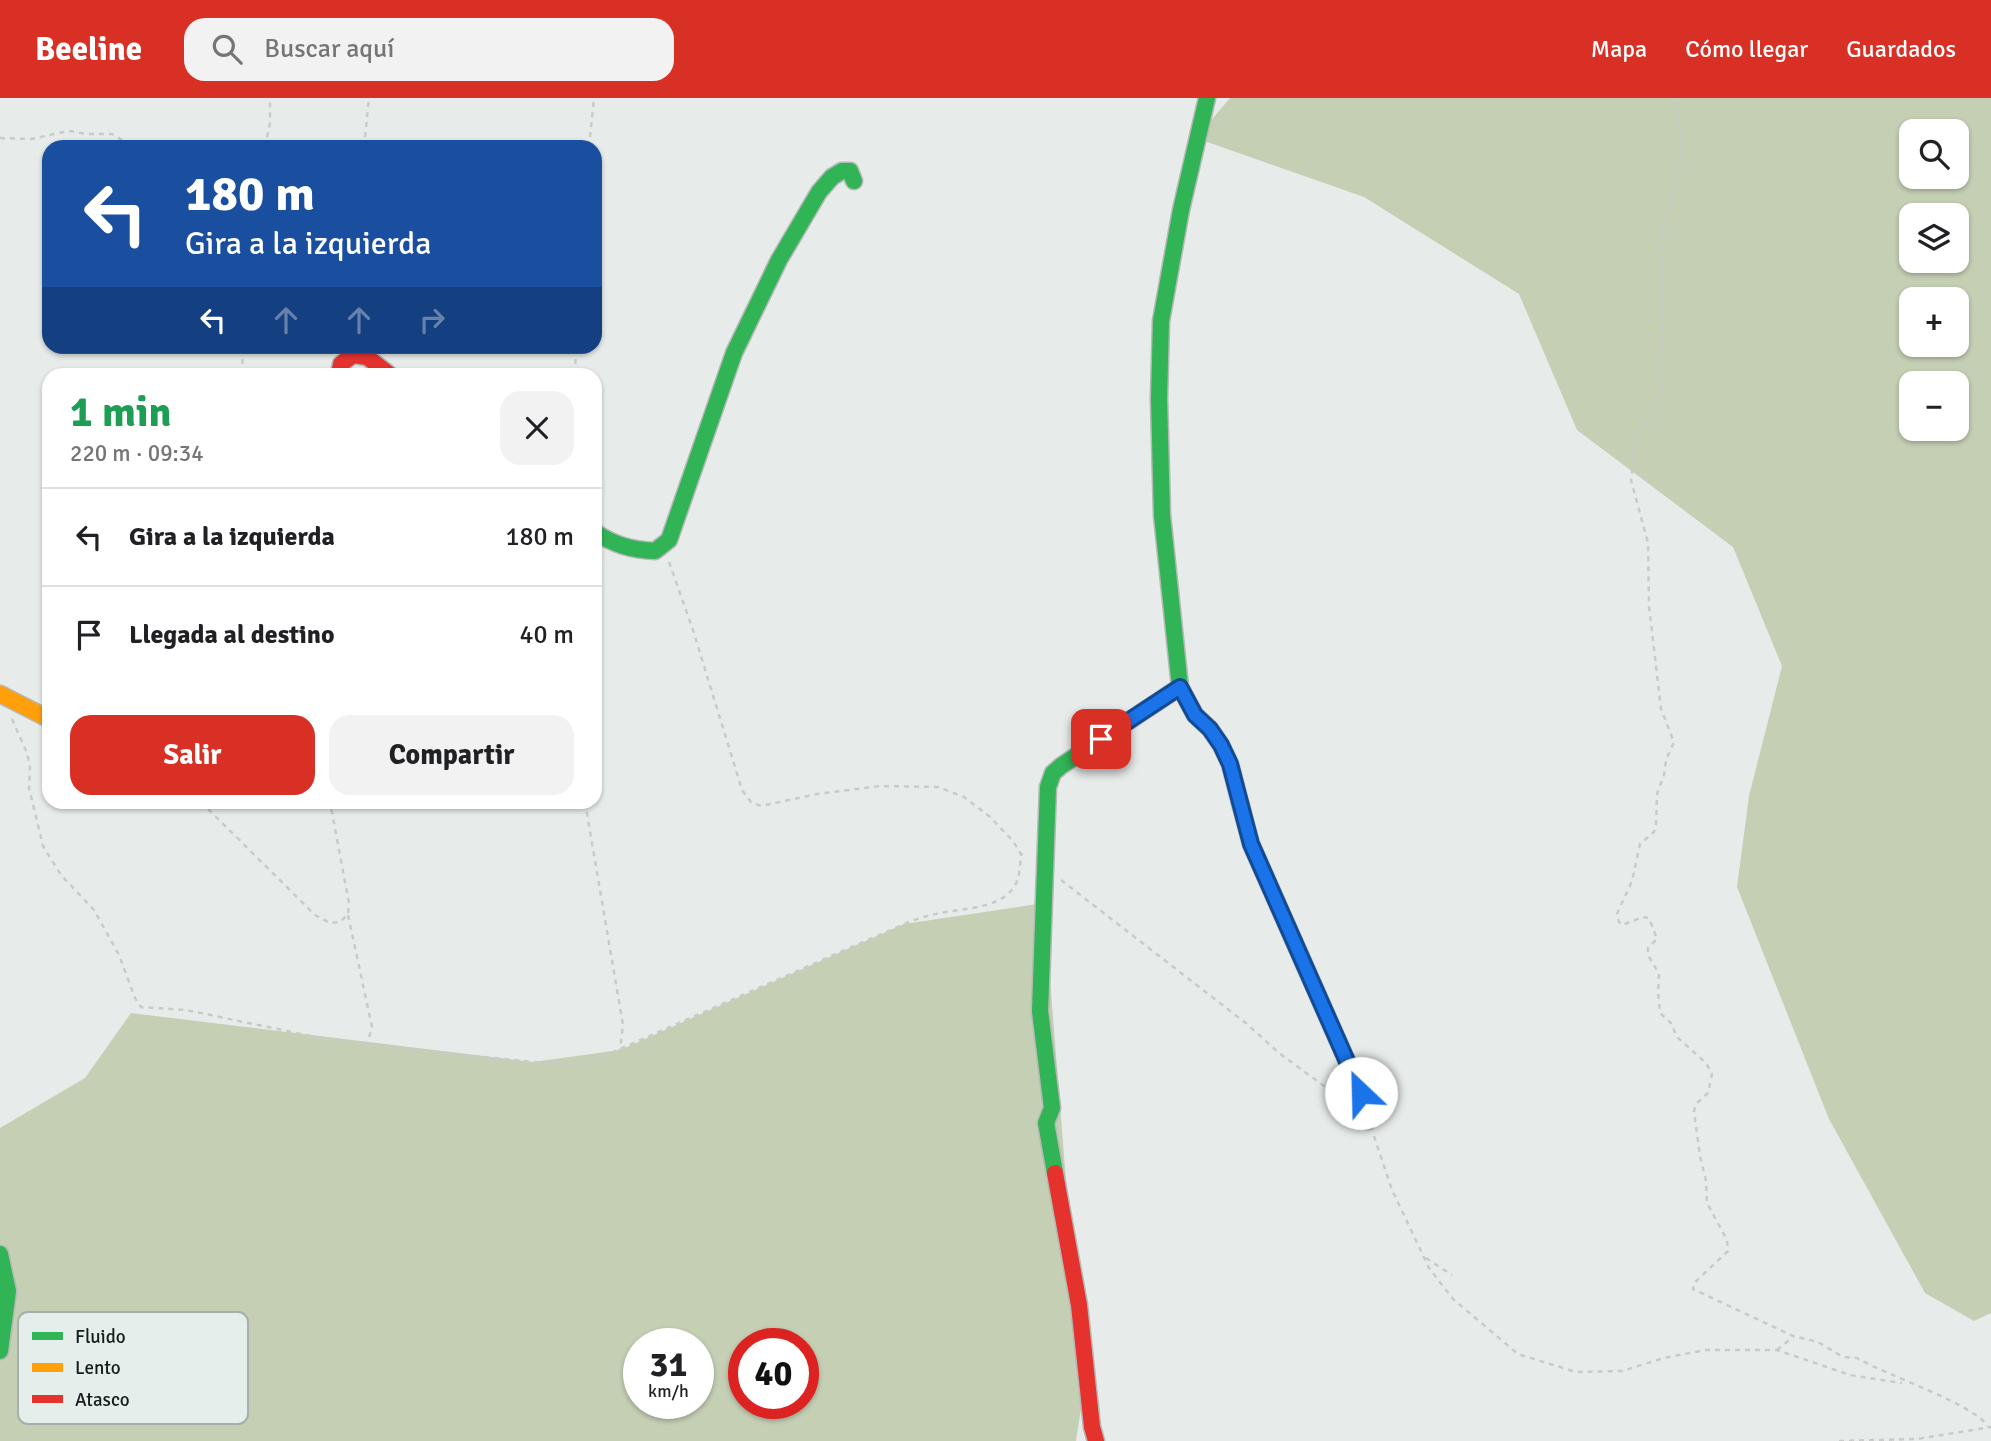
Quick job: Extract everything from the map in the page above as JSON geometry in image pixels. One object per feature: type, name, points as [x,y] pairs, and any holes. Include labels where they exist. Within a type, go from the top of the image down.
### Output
[{"type":"street","points":[[1208,98],[1181,210],[1161,321],[1159,399],[1162,515],[1180,687],[1195,715],[1210,729],[1221,745],[1230,764],[1251,844],[1361,1093],[1368,1122]]},
{"type":"street","points":[[602,537],[612,545],[628,550],[655,551],[669,540],[734,353],[784,250],[819,192],[832,177],[850,170],[855,181]]},
{"type":"street","points":[[340,368],[341,364],[353,355],[367,357],[381,368]]},
{"type":"street","points":[[1096,1441],[1092,1427],[1079,1305],[1046,1123],[1052,1108],[1040,1011],[1048,787],[1053,773],[1061,766],[1180,687]]},
{"type":"street","points":[[5,696],[42,715]]},
{"type":"street","points":[[0,1254],[7,1274],[10,1297],[0,1352]]},
{"type":"path","points":[[266,140],[270,123],[270,98]]},
{"type":"path","points":[[365,140],[369,98]]},
{"type":"path","points":[[590,140],[594,98]]},
{"type":"path","points":[[1675,98],[1681,129],[1681,155],[1675,193],[1661,235],[1663,295],[1660,390],[1636,439],[1631,480],[1648,543],[1649,606],[1661,709],[1674,742],[1657,793],[1654,832],[1640,844],[1632,881],[1617,914],[1622,925],[1643,917],[1648,918],[1657,939],[1648,948],[1647,955],[1659,974],[1660,1013],[1672,1024],[1676,1036],[1706,1063],[1713,1074],[1708,1093],[1696,1104],[1694,1111],[1707,1203],[1727,1240],[1728,1251],[1694,1283],[1693,1289],[1793,1336],[1818,1342],[1843,1357],[1857,1358],[1976,1414],[1989,1427]]},
{"type":"path","points":[[0,138],[32,139],[69,131],[111,134],[122,140]]},
{"type":"path","points":[[5,696],[27,753],[30,767],[29,788],[43,846],[61,875],[94,910],[119,954],[141,1007],[186,1010],[292,1033],[368,1045],[572,1065],[588,1063],[892,928],[934,914],[992,902],[1013,888],[1018,877],[1021,854],[1013,841],[989,816],[964,797],[938,787],[881,786],[817,794],[761,806],[751,802],[742,790],[694,630],[671,564],[655,551]]},
{"type":"path","points":[[208,809],[315,915],[330,923],[340,922],[348,914]]},
{"type":"path","points":[[331,809],[349,903],[348,914],[372,1027],[368,1045]]},
{"type":"path","points":[[586,809],[623,1025],[620,1050]]},
{"type":"path","points":[[1021,854],[1045,862],[1247,1024],[1279,1053],[1348,1104]]},
{"type":"path","points":[[1368,1122],[1392,1190],[1429,1268],[1453,1299],[1518,1354],[1576,1372],[1622,1371],[1664,1357],[1705,1350],[1777,1350],[1850,1375],[1908,1383]]},
{"type":"path","points":[[1423,1256],[1452,1275]]},
{"type":"path","points":[[1777,1350],[1793,1336]]},
{"type":"path","points":[[1839,1441],[1917,1439],[1989,1427]]},
{"type":"green space","points":[[1230,98],[1991,98],[1991,1313],[1974,1321],[1925,1293],[1829,1119],[1737,887],[1749,796],[1782,666],[1733,547],[1577,430],[1519,294],[1364,197],[1196,138]]},
{"type":"green space","points":[[1044,903],[1083,1396],[1076,1441],[0,1441],[0,1128],[85,1078],[131,1013],[533,1062],[620,1050],[904,924]]},
{"type":"traffic: fast","points":[[1207,98],[1181,210],[1161,321],[1159,399],[1162,515],[1180,687],[1195,715],[1210,729],[1221,745],[1230,764],[1240,803]]},
{"type":"traffic: fast","points":[[602,537],[631,548],[655,551],[669,540],[734,353],[779,260],[819,192],[832,177],[842,171],[850,171],[854,181]]},
{"type":"traffic: fast","points":[[1055,1173],[1046,1123],[1052,1108],[1040,1011],[1048,787],[1053,773],[1061,766],[1180,687]]},
{"type":"traffic: fast","points":[[0,1254],[8,1291],[0,1351]]},
{"type":"traffic: slow","points":[[0,694],[42,715]]},
{"type":"traffic: slow","points":[[1240,803],[1251,844],[1361,1093],[1368,1121]]},
{"type":"traffic: jam","points":[[340,368],[341,364],[353,355],[367,357],[381,368]]},
{"type":"traffic: jam","points":[[1055,1173],[1079,1305],[1092,1427],[1096,1441]]},
{"type":"route","points":[[1101,739],[1180,687],[1195,715],[1210,729],[1221,745],[1230,764],[1251,844],[1361,1093]]}]
